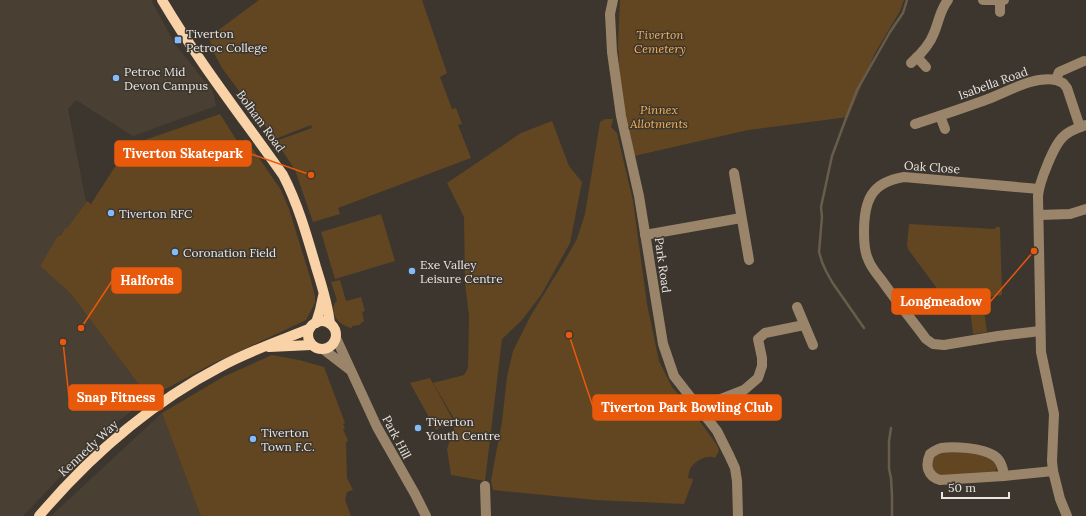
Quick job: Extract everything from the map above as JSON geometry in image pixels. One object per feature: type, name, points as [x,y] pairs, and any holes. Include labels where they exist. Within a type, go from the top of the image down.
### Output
[{"type":"main road","name":"Bolham Road","points":[[162,0],[177,26],[198,57],[283,175],[291,191],[306,232],[327,302],[330,324]]},
{"type":"main road","name":"Bolham Road","points":[[312,326],[322,305],[323,292]]},
{"type":"main road","points":[[324,321],[330,324],[334,329],[336,338],[331,346],[324,349],[315,348],[311,345],[308,337],[312,326],[324,321]]},
{"type":"main road","name":"Kennedy Way","points":[[39,516],[93,459],[146,414],[169,397],[219,367],[312,326]]},
{"type":"main road","name":"Kennedy Way","points":[[265,347],[311,345]]},
{"type":"street","name":"Park Road","points":[[613,0],[610,14],[612,52],[618,102],[621,122],[639,196],[663,344],[674,376],[717,431],[735,468],[738,481],[738,516]]},
{"type":"street","points":[[926,67],[914,60],[931,40],[941,10],[948,0]]},
{"type":"street","points":[[983,0],[1004,0]]},
{"type":"street","points":[[1000,0],[1000,12]]},
{"type":"street","points":[[1067,516],[1060,499],[1053,471],[1054,414],[1042,361],[1040,331],[1039,189],[1058,141],[1069,131],[1083,126],[1068,88],[1063,83],[1056,80],[1059,72],[1084,62]]},
{"type":"street","name":"Isabella Road","points":[[915,124],[1036,80],[1048,78],[1056,80]]},
{"type":"street","points":[[940,116],[944,129]]},
{"type":"street","points":[[734,173],[749,260]]},
{"type":"street","name":"Oak Close","points":[[1039,189],[896,178],[883,183],[870,198],[865,211],[864,238],[866,252],[872,267],[926,339],[933,344],[944,345],[1040,331]]},
{"type":"street","points":[[1039,215],[1070,214],[1086,208]]},
{"type":"street","points":[[645,235],[741,218]]},
{"type":"street","points":[[797,307],[813,345]]},
{"type":"street","points":[[704,415],[720,399],[744,390],[758,378],[762,366],[758,339],[761,335],[804,325]]},
{"type":"street","name":"Park Hill","points":[[336,338],[377,427],[426,516]]},
{"type":"street","name":"Park Hill","points":[[324,349],[349,369]]},
{"type":"street","points":[[1004,476],[1003,467],[1000,461],[994,455],[982,450],[941,448],[930,454],[927,460],[927,467],[930,474],[940,480],[1004,476],[1053,471]]},
{"type":"street","points":[[484,486],[486,516]]},
{"type":"shaded area","points":[[0,0],[151,0],[175,44],[213,92],[216,106],[133,136],[76,100],[68,109],[86,202],[67,228],[64,229],[40,266],[71,294],[149,398],[101,434],[23,516],[0,516]]},
{"type":"shaded area","points":[[162,413],[201,516],[51,516]]},
{"type":"green space","points":[[259,0],[422,0],[447,73],[440,77],[452,109],[456,108],[462,124],[458,125],[471,158],[338,208],[340,214],[313,222],[295,170],[276,141],[312,128],[311,125],[275,139],[222,68],[213,51],[209,37]]},
{"type":"green space","points":[[620,0],[904,0],[900,11],[875,53],[848,117],[748,130],[634,156],[621,95],[618,46]]},
{"type":"green space","name":"Coronation Field","points":[[220,114],[239,144],[246,139],[281,190],[289,209],[310,277],[315,296],[315,303],[306,320],[210,365],[149,398],[71,294],[40,266],[57,237],[61,235],[64,229],[67,228],[87,201],[91,204],[125,151],[136,143]]},
{"type":"green space","points":[[605,119],[613,119],[611,127],[617,133],[633,201],[647,304],[659,361],[672,387],[690,408],[717,445],[719,451],[715,458],[703,458],[691,467],[688,478],[693,480],[684,504],[595,500],[493,490],[491,481],[502,422],[507,377],[513,351],[531,315],[577,239],[585,214],[600,122]]},
{"type":"green space","points":[[552,121],[569,166],[582,182],[570,243],[541,295],[522,320],[502,339],[485,481],[451,475],[447,449],[456,422],[433,383],[464,375],[468,368],[469,316],[465,283],[464,217],[447,183],[521,133]]},
{"type":"green space","points":[[381,214],[395,261],[335,279],[321,232]]},
{"type":"green space","points":[[909,224],[995,229],[996,227],[1000,227],[1002,295],[982,298],[987,332],[973,334],[969,300],[947,302],[908,249]]},
{"type":"green space","points":[[340,280],[346,301],[361,297],[365,311],[362,312],[364,321],[359,325],[352,326],[352,328],[347,327],[339,321],[334,314],[333,309],[337,300],[331,282]]},
{"type":"green space","points":[[272,355],[324,367],[345,423],[343,424],[345,429],[343,429],[348,441],[346,442],[347,478],[353,490],[347,492],[345,500],[351,516],[201,516],[200,514],[162,413],[223,377]]},
{"type":"green space","points":[[430,378],[453,420],[436,430],[410,383]]},
{"type":"green space","points":[[944,451],[968,453],[987,457],[994,461],[997,467],[994,474],[942,477],[933,473],[931,460],[932,457]]},
{"type":"waterway","points":[[864,328],[832,282],[822,262],[819,252],[822,217],[821,207],[832,156],[857,90],[890,32],[903,13],[907,0]]},
{"type":"waterway","points":[[891,428],[889,441],[889,469],[891,478],[892,516]]},
{"type":"place","name":"Tiverton Petroc College","points":[[178,40]]},
{"type":"place","name":"Petroc Mid Devon Campus","points":[[116,78]]},
{"type":"place","name":"Tiverton Skatepark","points":[[311,175]]},
{"type":"place","name":"Tiverton RFC","points":[[111,213]]},
{"type":"place","name":"Longmeadow","points":[[1034,251]]},
{"type":"place","name":"Coronation Field","points":[[175,252]]},
{"type":"place","name":"Exe Valley Leisure Centre","points":[[412,271]]},
{"type":"place","name":"Halfords","points":[[81,328]]},
{"type":"place","name":"Tiverton Park Bowling Club","points":[[569,335]]},
{"type":"place","name":"Snap Fitness","points":[[63,342]]},
{"type":"place","name":"Tiverton Youth Centre","points":[[418,428]]},
{"type":"place","name":"Tiverton Town F.C.","points":[[253,439]]},
{"type":"park label","name":"Tiverton Cemetery","points":[[660,41]]},
{"type":"park label","name":"Pinnex Allotments","points":[[659,116]]}]
